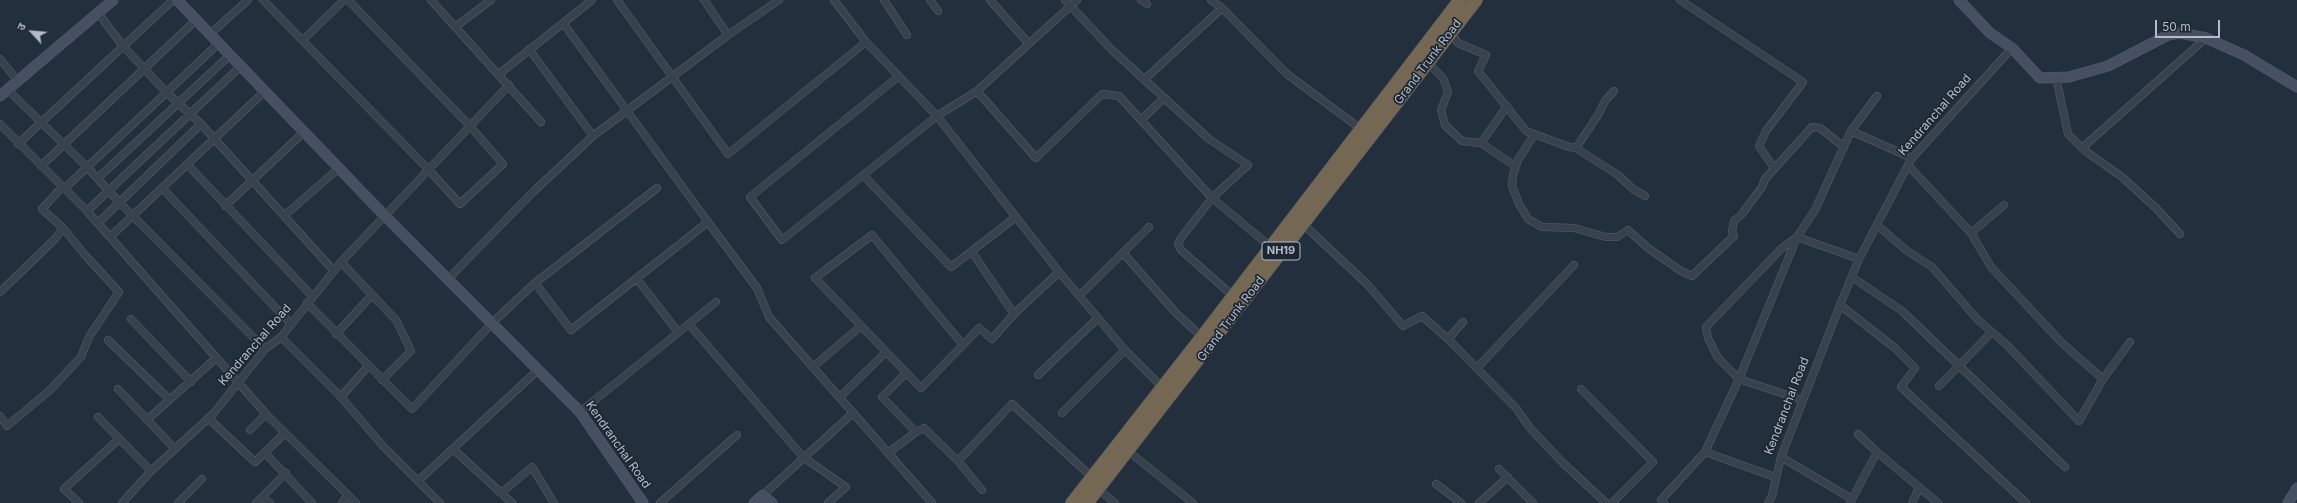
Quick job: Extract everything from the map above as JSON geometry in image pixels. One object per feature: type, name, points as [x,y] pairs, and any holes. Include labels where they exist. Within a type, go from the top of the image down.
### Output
[{"type":"highway","name":"Grand Trunk Road","points":[[1087,503],[1303,224],[1423,58],[1460,0]]},
{"type":"highway","name":"Grand Trunk Road","points":[[1072,503],[1163,388],[1361,129],[1423,58],[1454,28],[1476,0]]},
{"type":"street","points":[[113,0],[17,80],[4,93],[39,122],[86,166],[119,202],[265,349]]},
{"type":"street","points":[[18,144],[39,122],[173,0]]},
{"type":"street","name":"Kendranchal Road","points":[[177,0],[231,54],[384,215],[580,412],[643,503]]},
{"type":"street","points":[[210,34],[248,0]]},
{"type":"street","points":[[263,0],[428,169],[460,204],[503,164],[470,126],[348,0]]},
{"type":"street","points":[[303,40],[344,0]]},
{"type":"street","points":[[431,0],[541,122]]},
{"type":"street","points":[[456,27],[490,0]]},
{"type":"street","points":[[499,74],[592,0]]},
{"type":"street","points":[[617,0],[728,154],[866,42]]},
{"type":"street","points":[[704,0],[728,35]]},
{"type":"street","points":[[448,279],[533,192],[593,136],[728,35],[779,0]]},
{"type":"street","points":[[834,0],[866,42],[937,116],[1079,296],[1125,350],[1163,388]]},
{"type":"street","points":[[884,0],[907,35]]},
{"type":"street","points":[[930,0],[938,11]]},
{"type":"street","points":[[990,0],[1030,44]]},
{"type":"street","points":[[899,76],[750,197],[782,240],[937,116],[977,91],[1030,44],[1067,3],[1077,0]]},
{"type":"street","points":[[1211,0],[1222,8],[1287,74],[1361,129]]},
{"type":"street","points":[[1680,0],[1803,82],[1766,131],[1759,146],[1774,168]]},
{"type":"street","points":[[1959,0],[1990,33],[2012,48],[2040,78],[2069,76],[2108,66],[2168,35],[2180,32],[2206,38],[2244,54],[2297,87]]},
{"type":"street","points":[[1067,3],[1111,49],[1209,139],[1248,165],[1212,198],[1180,238],[1178,244],[1182,250],[1233,296]]},
{"type":"street","points":[[1144,80],[1222,8]]},
{"type":"street","points":[[98,13],[123,46],[166,92],[180,103],[201,124],[334,271]]},
{"type":"street","points":[[41,166],[62,144],[104,108],[144,68],[196,20]]},
{"type":"street","points":[[563,23],[757,288],[769,317],[932,503]]},
{"type":"street","points":[[1454,28],[1452,35],[1458,43],[1486,55],[1478,71],[1526,131],[1569,147],[1576,148],[1618,175],[1633,190],[1645,196]]},
{"type":"street","points":[[2082,148],[2206,38]]},
{"type":"street","points":[[0,416],[7,426],[49,391],[81,357],[89,337],[119,292],[85,256],[63,228],[42,209],[86,166],[219,43]]},
{"type":"street","name":"Kendranchal Road","points":[[1768,503],[1772,496],[1775,477],[1781,457],[1840,305],[1859,259],[1908,164],[2012,48]]},
{"type":"street","points":[[529,49],[593,136]]},
{"type":"street","points":[[98,178],[231,54]]},
{"type":"street","points":[[1423,58],[1443,78],[1448,92],[1441,110],[1445,126],[1462,141],[1481,143],[1516,166]]},
{"type":"street","points":[[0,59],[17,80]]},
{"type":"street","points":[[87,211],[108,189],[241,66]]},
{"type":"street","points":[[2056,77],[2068,134],[2082,148],[2122,177],[2156,208],[2180,234]]},
{"type":"street","name":"Kendranchal Road","points":[[122,503],[152,471],[208,418],[265,349],[281,337],[340,262],[509,85]]},
{"type":"street","points":[[110,237],[132,214],[162,188],[265,91]]},
{"type":"street","points":[[977,91],[1036,158],[1102,94],[1119,96],[1212,198],[1271,246]]},
{"type":"street","points":[[1576,148],[1598,115],[1605,101],[1614,91]]},
{"type":"street","points":[[1664,503],[1661,500],[1705,452],[1739,379],[1797,237],[1815,210],[1852,131],[1877,96]]},
{"type":"street","points":[[1141,120],[1164,98]]},
{"type":"street","points":[[1481,143],[1507,106]]},
{"type":"street","points":[[0,124],[18,144],[87,211],[215,359],[266,414],[356,503]]},
{"type":"street","points":[[98,223],[201,124]]},
{"type":"street","points":[[1534,135],[1516,166],[1512,186],[1519,204],[1528,219],[1542,227],[1574,228],[1606,237],[1617,237],[1628,230],[1648,248],[1681,272],[1692,276],[1734,236],[1732,231],[1734,221],[1742,214],[1774,168],[1812,127],[1820,128],[1844,147]]},
{"type":"street","points":[[1852,131],[1912,158]]},
{"type":"street","points":[[224,206],[304,132]]},
{"type":"street","points":[[187,164],[224,206],[313,297]]},
{"type":"street","points":[[1908,164],[1971,233],[1991,267],[2062,343],[2103,379]]},
{"type":"street","points":[[284,216],[339,168]]},
{"type":"street","points":[[863,175],[951,267],[1016,217]]},
{"type":"street","points":[[162,188],[291,324]]},
{"type":"street","points":[[308,303],[336,334],[412,409],[492,322],[535,283],[657,188]]},
{"type":"street","points":[[1971,233],[2004,205]]},
{"type":"street","points":[[535,283],[572,330],[708,222]]},
{"type":"street","points":[[1303,224],[1367,284],[1403,326],[1422,316],[1448,339],[1516,408],[1530,428],[1606,503]]},
{"type":"street","points":[[1877,225],[1906,250],[1932,267],[1978,320],[2007,345],[2079,421],[2103,379],[2130,342]]},
{"type":"street","points":[[1079,296],[1149,227]]},
{"type":"street","points":[[0,292],[55,239],[63,228]]},
{"type":"street","points":[[963,345],[872,235],[815,278],[921,388],[980,328],[992,339],[1014,314],[1059,272]]},
{"type":"street","points":[[1797,237],[1859,259]]},
{"type":"street","points":[[1797,237],[1781,249],[1706,327],[1708,338],[1718,358],[1739,379],[1802,400]]},
{"type":"street","points":[[972,252],[1014,314]]},
{"type":"street","points":[[1124,253],[1176,313],[1202,337]]},
{"type":"street","points":[[340,262],[396,320],[411,351],[382,380]]},
{"type":"street","points":[[1477,368],[1574,265]]},
{"type":"street","points":[[1852,277],[1902,311],[2065,467]]},
{"type":"street","points":[[637,279],[678,332]]},
{"type":"street","points":[[336,334],[372,295]]},
{"type":"street","points":[[580,412],[716,302]]},
{"type":"street","points":[[1840,305],[1895,348],[1915,368],[1900,387],[2026,503]]},
{"type":"street","points":[[1038,374],[1098,318]]},
{"type":"street","points":[[131,319],[191,382]]},
{"type":"street","points":[[1448,339],[1463,322]]},
{"type":"street","points":[[689,324],[803,457],[846,486],[828,503]]},
{"type":"street","points":[[813,367],[861,326]]},
{"type":"street","points":[[1939,386],[1992,332]]},
{"type":"street","points":[[281,337],[341,397],[383,446],[440,503]]},
{"type":"street","points":[[108,340],[169,399]]},
{"type":"street","points":[[1062,414],[1125,350]]},
{"type":"street","points":[[840,397],[886,352]]},
{"type":"street","points":[[148,419],[215,359]]},
{"type":"street","points":[[341,397],[368,366]]},
{"type":"street","points":[[418,481],[538,370]]},
{"type":"street","points":[[906,373],[882,396],[916,432]]},
{"type":"street","points":[[118,389],[175,449]]},
{"type":"street","points":[[1581,389],[1653,462],[1612,503]]},
{"type":"street","points":[[958,461],[1012,404],[1093,477],[1098,489],[1115,503]]},
{"type":"street","points":[[754,503],[853,413]]},
{"type":"street","points":[[250,430],[266,414]]},
{"type":"street","points":[[98,417],[152,471]]},
{"type":"street","points":[[208,418],[255,462],[285,433]]},
{"type":"street","points":[[888,453],[916,432],[924,428],[958,461],[982,490]]},
{"type":"street","points":[[1858,434],[1877,452],[1938,503]]},
{"type":"street","points":[[660,503],[737,435]]},
{"type":"street","points":[[79,503],[64,489],[119,439]]},
{"type":"street","points":[[453,449],[502,498],[512,503]]},
{"type":"street","points":[[1128,451],[1193,503]]},
{"type":"street","points":[[1705,452],[1775,477]]},
{"type":"street","points":[[1781,457],[1851,501],[1877,452]]},
{"type":"street","points":[[265,453],[286,473],[312,503]]},
{"type":"street","points":[[502,498],[532,467],[554,503]]},
{"type":"street","points":[[1499,468],[1533,503]]},
{"type":"street","points":[[256,503],[286,473]]},
{"type":"street","points":[[1479,503],[1508,477]]},
{"type":"street","points":[[178,503],[202,479]]},
{"type":"street","points":[[1436,484],[1461,503]]},
{"type":"street","points":[[1912,503],[1919,488]]},
{"type":"street","points":[[2288,503],[2297,488]]},
{"type":"street","points":[[342,503],[348,495]]},
{"type":"street","points":[[763,495],[772,503]]},
{"type":"street","points":[[1763,503],[1772,496]]},
{"type":"street","points":[[263,497],[270,503]]}]
